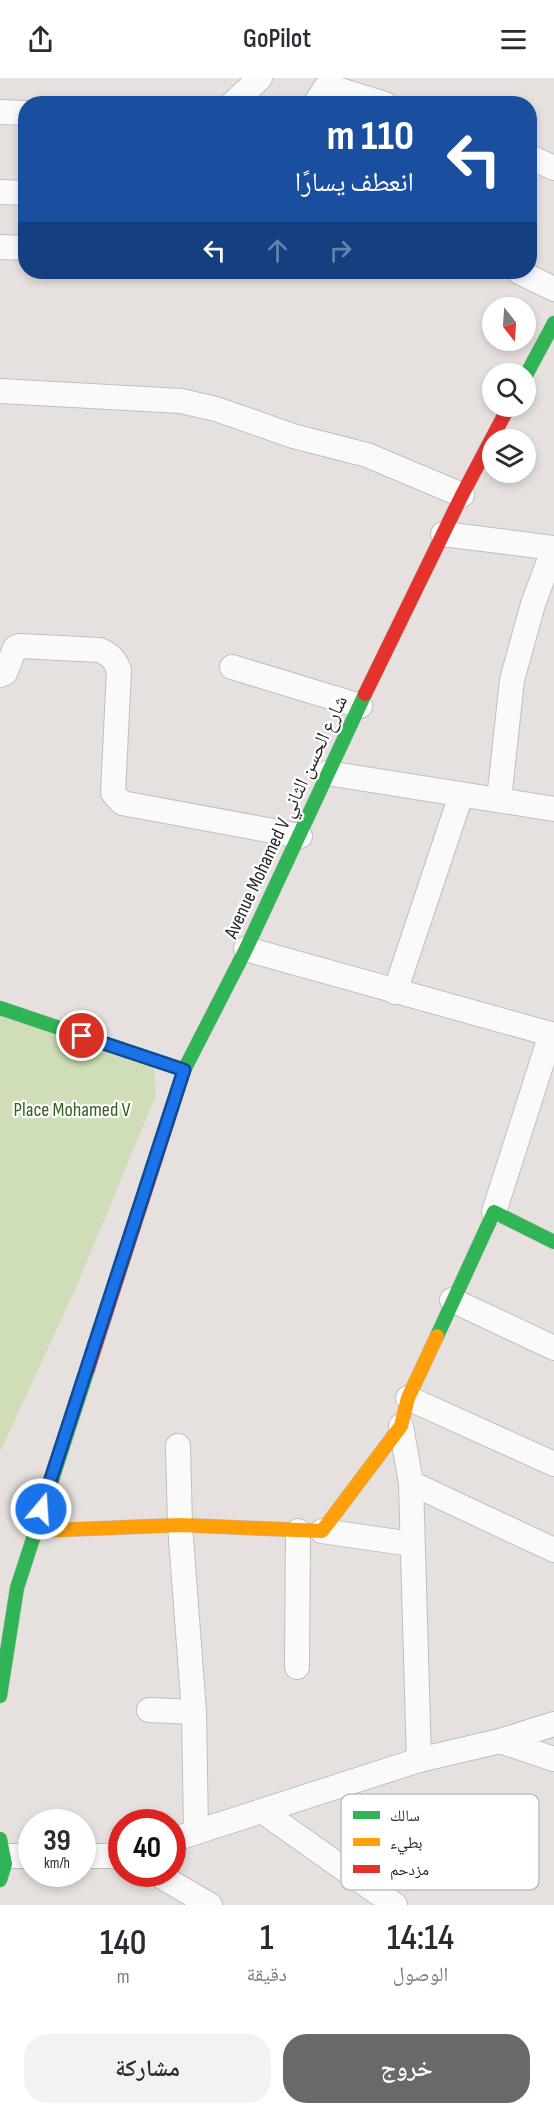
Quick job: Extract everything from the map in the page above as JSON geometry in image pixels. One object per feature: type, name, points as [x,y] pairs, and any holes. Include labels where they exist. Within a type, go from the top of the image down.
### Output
[{"type":"street","points":[[241,96],[260,78]]},
{"type":"street","points":[[325,89],[353,96]]},
{"type":"street","points":[[0,112],[18,113]]},
{"type":"street","points":[[537,160],[554,168]]},
{"type":"street","points":[[0,192],[18,193]]},
{"type":"street","points":[[0,247],[18,248]]},
{"type":"street","points":[[533,279],[554,289]]},
{"type":"street","points":[[533,363],[554,323]]},
{"type":"street","points":[[0,392],[181,401],[216,409],[293,436],[367,455],[462,495]]},
{"type":"street","name":"Avenue Mohamed V شارع الحسن الثاني","points":[[0,1696],[17,1588],[184,1070],[246,949],[300,836],[327,773],[442,534],[503,417]]},
{"type":"street","points":[[442,534],[554,548],[533,604],[512,680],[499,800]]},
{"type":"street","points":[[0,675],[5,673],[15,648],[20,646],[100,650],[109,655],[119,670],[113,793],[117,800],[122,803],[300,836]]},
{"type":"street","points":[[232,667],[360,706]]},
{"type":"street","points":[[327,773],[554,809]]},
{"type":"street","points":[[395,992],[461,795]]},
{"type":"street","points":[[246,949],[553,1034],[494,1212],[408,1398],[401,1426],[411,1483],[419,1760]]},
{"type":"street","points":[[0,1008],[184,1070]]},
{"type":"street","points":[[494,1212],[554,1242]]},
{"type":"street","points":[[452,1300],[554,1348]]},
{"type":"street","points":[[408,1398],[554,1464]]},
{"type":"street","points":[[297,1667],[310,1531],[401,1426]]},
{"type":"street","points":[[178,1446],[180,1525],[194,1712],[196,1832]]},
{"type":"street","points":[[411,1483],[554,1550]]},
{"type":"street","points":[[34,1531],[180,1525],[310,1531],[412,1544]]},
{"type":"street","points":[[149,1710],[194,1712]]},
{"type":"street","points":[[186,1835],[419,1760],[500,1741],[554,1724]]},
{"type":"street","points":[[500,1741],[554,1759]]},
{"type":"street","points":[[262,1811],[341,1867]]},
{"type":"street","points":[[0,1880],[5,1870],[2,1845],[18,1851]]},
{"type":"street","points":[[179,1887],[210,1905]]},
{"type":"street","points":[[374,1890],[395,1905]]},
{"type":"green space","name":"Place Mohamed V","points":[[0,1016],[154,1066],[156,1095],[78,1283],[0,1452]]},
{"type":"traffic: fast","points":[[533,363],[554,323]]},
{"type":"traffic: fast","points":[[172,1108],[184,1070],[246,949],[365,694]]},
{"type":"traffic: fast","points":[[0,1008],[184,1070]]},
{"type":"traffic: fast","points":[[437,1336],[494,1212],[554,1242]]},
{"type":"traffic: fast","points":[[0,1696],[17,1588],[88,1369]]},
{"type":"traffic: fast","points":[[0,1839],[5,1864],[0,1880]]},
{"type":"traffic: slow","points":[[34,1531],[180,1525],[322,1531],[401,1426],[408,1398],[437,1336]]},
{"type":"traffic: jam","points":[[365,694],[462,495],[503,417]]},
{"type":"traffic: jam","points":[[88,1369],[172,1108]]},
{"type":"route","points":[[41,1509],[184,1070],[82,1036]]}]
